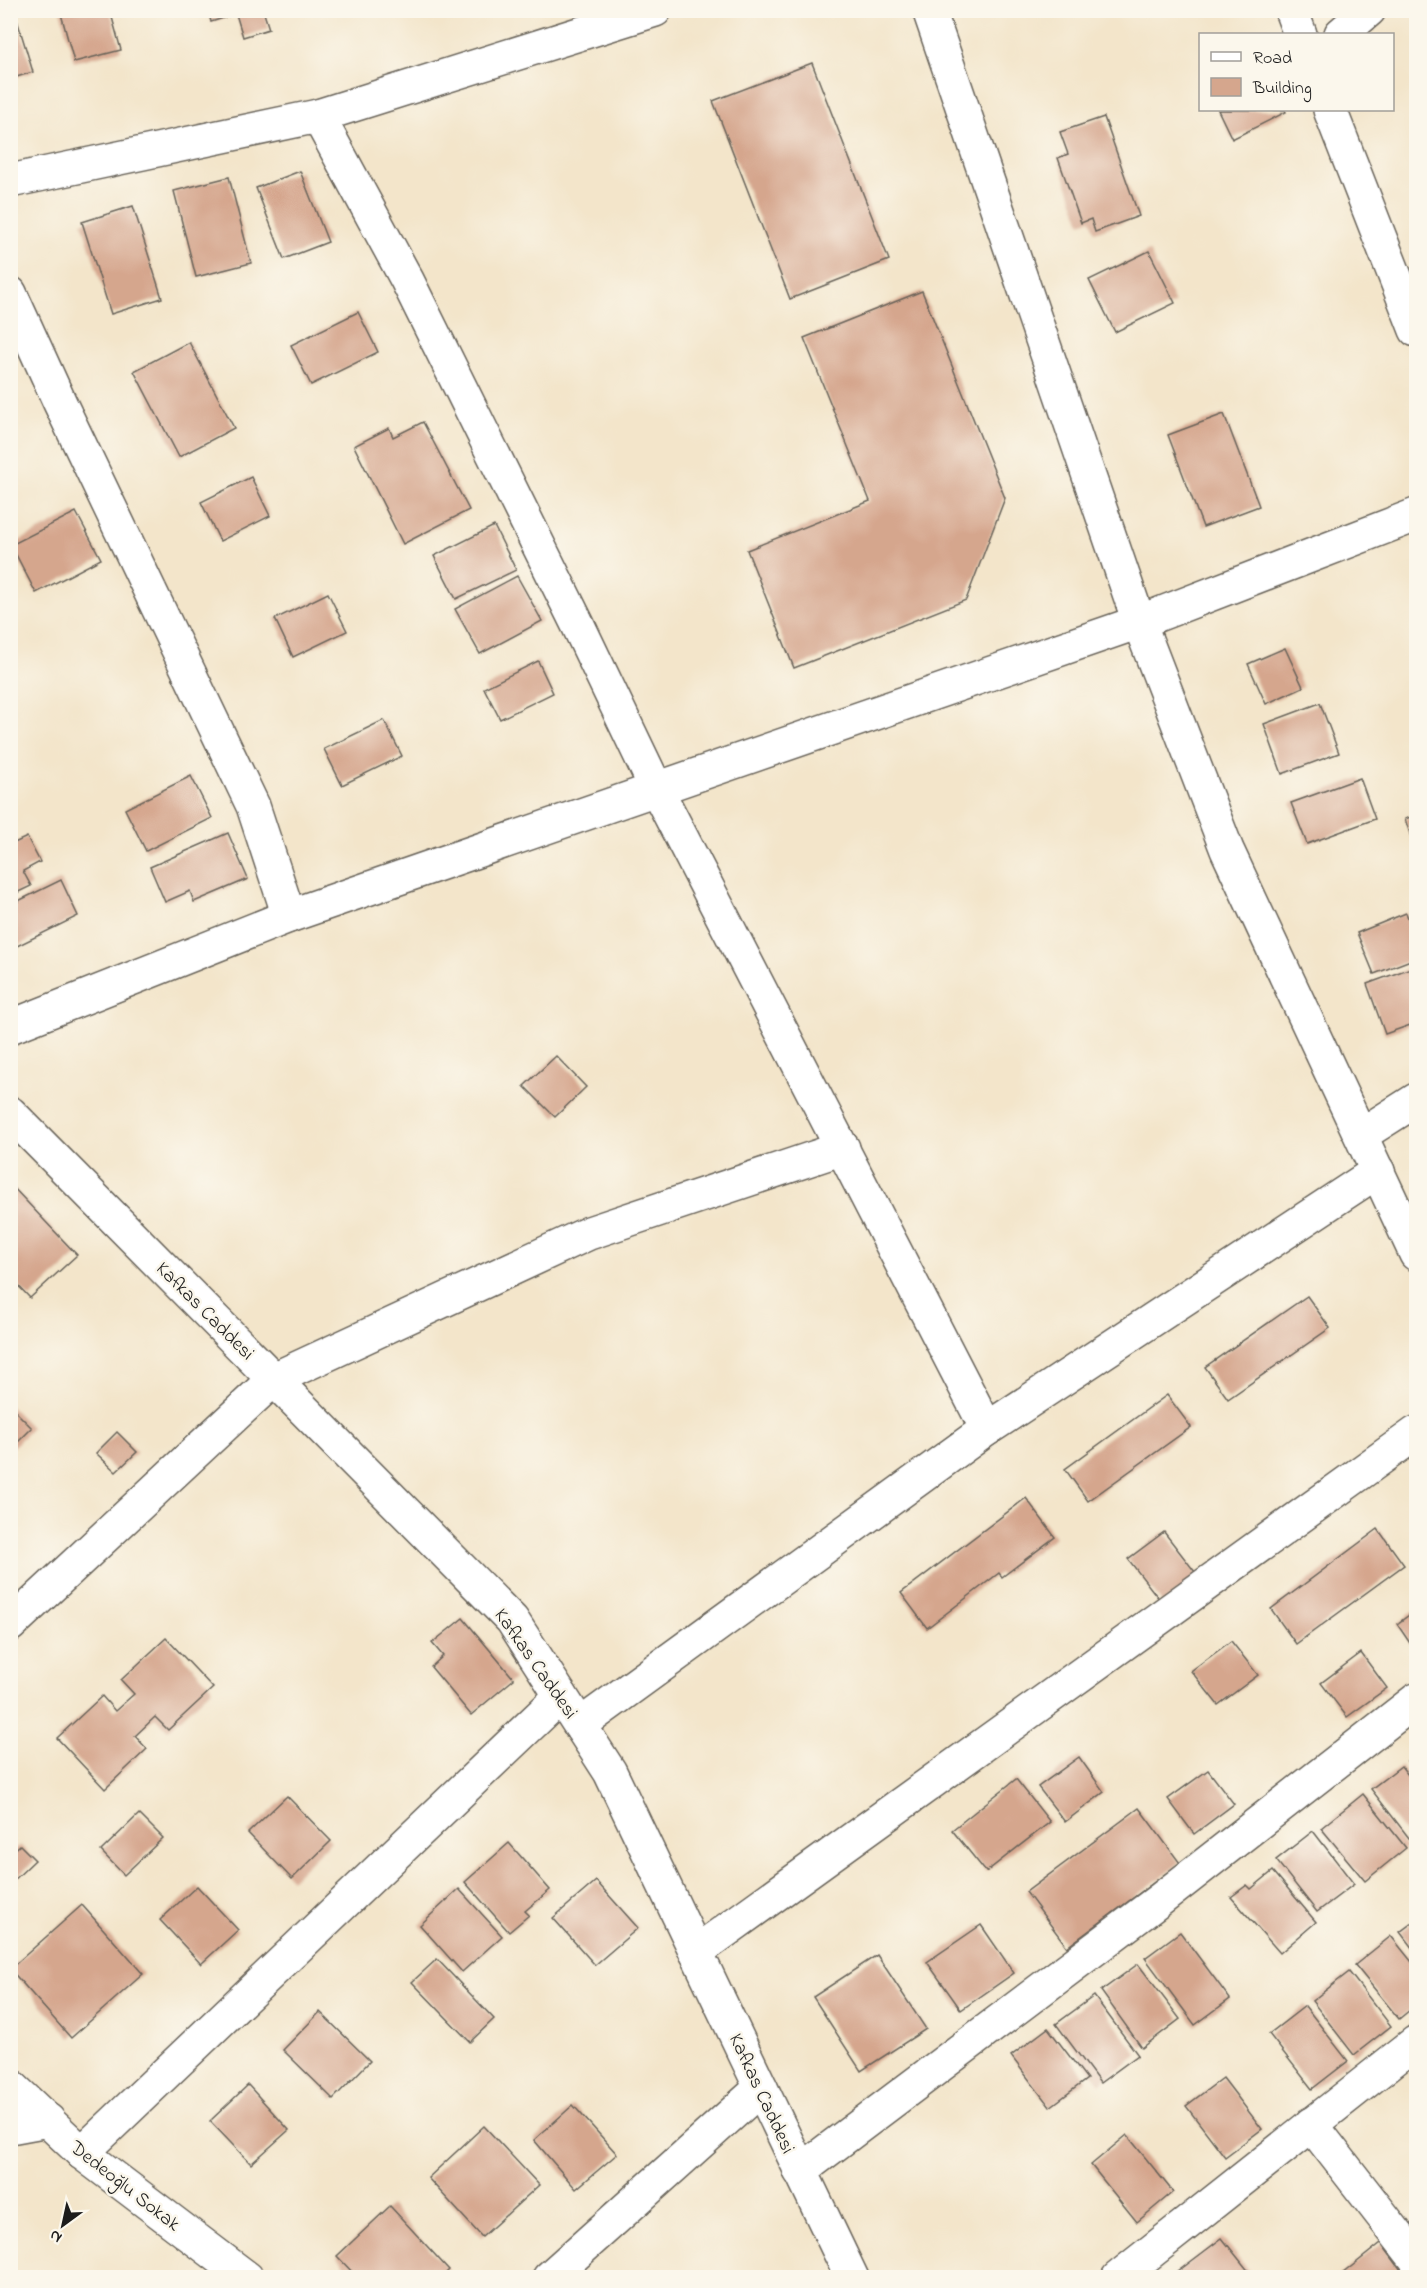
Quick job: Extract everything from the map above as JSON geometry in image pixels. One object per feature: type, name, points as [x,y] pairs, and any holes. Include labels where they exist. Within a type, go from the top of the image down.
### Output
[{"type":"street","points":[[10,181],[318,116],[655,10]]},
{"type":"street","points":[[929,10],[1139,622],[1227,850],[1416,1254]]},
{"type":"street","points":[[1291,10],[1300,33]]},
{"type":"street","points":[[1342,33],[1369,10]]},
{"type":"street","points":[[1330,111],[1406,267],[1416,330]]},
{"type":"street","points":[[318,116],[407,280],[656,788],[987,1429]]},
{"type":"street","points":[[10,293],[60,403],[253,806],[289,916]]},
{"type":"street","points":[[10,1027],[289,916],[1139,622],[1416,515]]},
{"type":"street","points":[[1361,1135],[1416,1100]]},
{"type":"street","name":"Kafkas Caddesi","points":[[10,1113],[512,1620],[610,1772],[852,2277]]},
{"type":"street","points":[[10,1625],[274,1379],[589,1233],[843,1148]]},
{"type":"street","points":[[580,1725],[987,1429],[1378,1171]]},
{"type":"street","points":[[696,1952],[1416,1433]]},
{"type":"street","points":[[82,2153],[561,1696]]},
{"type":"street","points":[[800,2171],[1161,1899],[1416,1700]]},
{"type":"street","points":[[1118,2277],[1416,2042]]},
{"type":"street","name":"Dedeoğlu Sokak","points":[[10,2085],[82,2153],[247,2277]]},
{"type":"street","points":[[549,2277],[761,2088]]},
{"type":"street","points":[[10,2127],[48,2120]]},
{"type":"street","points":[[1311,2124],[1416,2259]]},
{"type":"building","points":[[10,10],[14,10],[33,72],[10,79]]},
{"type":"building","points":[[60,10],[110,10],[121,50],[74,62]]},
{"type":"building","points":[[208,10],[263,10],[269,29],[243,37],[236,14],[211,22]]},
{"type":"building","points":[[812,63],[889,260],[790,299],[713,101]]},
{"type":"building","points":[[1218,111],[1286,111],[1286,112],[1232,139]]},
{"type":"building","points":[[1104,117],[1139,216],[1095,232],[1091,219],[1081,223],[1058,158],[1068,154],[1060,132]]},
{"type":"building","points":[[300,171],[328,242],[284,259],[256,188]]},
{"type":"building","points":[[229,177],[251,263],[196,277],[174,191]]},
{"type":"building","points":[[133,206],[162,298],[111,314],[82,222]]},
{"type":"building","points":[[1149,251],[1175,303],[1115,332],[1089,280]]},
{"type":"building","points":[[922,291],[1005,498],[966,600],[794,668],[747,550],[870,501],[804,338]]},
{"type":"building","points":[[358,312],[378,352],[311,385],[291,345]]},
{"type":"building","points":[[189,342],[234,428],[179,457],[134,371]]},
{"type":"building","points":[[1224,414],[1259,506],[1203,527],[1168,435]]},
{"type":"building","points":[[423,422],[469,510],[403,544],[354,446],[389,428],[393,437]]},
{"type":"building","points":[[251,477],[270,516],[220,541],[201,502]]},
{"type":"building","points":[[76,512],[101,559],[36,593],[11,545]]},
{"type":"building","points":[[494,526],[516,570],[456,599],[434,556]]},
{"type":"building","points":[[517,576],[542,621],[480,654],[455,609]]},
{"type":"building","points":[[328,593],[347,631],[293,657],[275,619]]},
{"type":"building","points":[[1285,648],[1303,687],[1266,704],[1248,664]]},
{"type":"building","points":[[538,661],[553,693],[500,719],[484,688]]},
{"type":"building","points":[[1320,703],[1339,753],[1282,774],[1264,724]]},
{"type":"building","points":[[384,720],[402,756],[342,785],[324,749]]},
{"type":"building","points":[[10,772],[16,783],[10,786]]},
{"type":"building","points":[[191,776],[212,818],[146,851],[125,809]]},
{"type":"building","points":[[1360,778],[1375,819],[1307,844],[1291,803]]},
{"type":"building","points":[[1416,815],[1416,852],[1405,819]]},
{"type":"building","points":[[228,833],[248,879],[194,902],[190,891],[165,902],[150,867]]},
{"type":"building","points":[[27,837],[40,862],[23,871],[31,886],[10,896],[10,845]]},
{"type":"building","points":[[61,880],[78,916],[15,947],[10,937],[10,905]]},
{"type":"building","points":[[1406,913],[1416,937],[1416,958],[1374,974],[1357,933]]},
{"type":"building","points":[[1416,966],[1416,1023],[1385,1034],[1367,984]]},
{"type":"building","points":[[556,1056],[586,1087],[555,1117],[524,1086]]},
{"type":"building","points":[[10,1184],[77,1255],[30,1298],[10,1277]]},
{"type":"building","points":[[1307,1296],[1330,1328],[1228,1399],[1205,1367]]},
{"type":"building","points":[[1167,1395],[1191,1427],[1088,1501],[1065,1469]]},
{"type":"building","points":[[10,1406],[32,1428],[13,1447],[10,1444]]},
{"type":"building","points":[[117,1432],[137,1452],[116,1472],[96,1453]]},
{"type":"building","points":[[1026,1498],[1055,1537],[1002,1577],[999,1573],[927,1628],[901,1593]]},
{"type":"building","points":[[1378,1529],[1404,1565],[1296,1644],[1271,1609]]},
{"type":"building","points":[[1164,1532],[1199,1577],[1163,1604],[1128,1559]]},
{"type":"building","points":[[1416,1610],[1416,1652],[1397,1624]]},
{"type":"building","points":[[463,1618],[514,1679],[471,1715],[431,1667],[443,1656],[432,1643]]},
{"type":"building","points":[[166,1638],[213,1688],[168,1730],[155,1717],[135,1736],[147,1749],[105,1789],[57,1738],[102,1696],[115,1711],[134,1694],[121,1680]]},
{"type":"building","points":[[1231,1641],[1258,1675],[1218,1705],[1191,1671]]},
{"type":"building","points":[[1361,1653],[1387,1688],[1347,1717],[1321,1683]]},
{"type":"building","points":[[1416,1754],[1416,1774],[1407,1761]]},
{"type":"building","points":[[1079,1757],[1104,1792],[1065,1822],[1038,1787]]},
{"type":"building","points":[[1401,1766],[1416,1785],[1416,1847],[1371,1789]]},
{"type":"building","points":[[1208,1770],[1234,1804],[1194,1834],[1168,1799]]},
{"type":"building","points":[[1016,1779],[1050,1822],[986,1872],[952,1830]]},
{"type":"building","points":[[1363,1794],[1406,1848],[1365,1881],[1321,1828]]},
{"type":"building","points":[[287,1796],[331,1841],[292,1879],[248,1833]]},
{"type":"building","points":[[1139,1808],[1180,1863],[1067,1947],[1026,1892]]},
{"type":"building","points":[[139,1814],[163,1838],[124,1875],[101,1851]]},
{"type":"building","points":[[1313,1831],[1354,1884],[1317,1912],[1276,1860]]},
{"type":"building","points":[[509,1843],[550,1890],[525,1911],[529,1915],[509,1932],[465,1882]]},
{"type":"building","points":[[20,1845],[35,1860],[10,1884],[10,1854]]},
{"type":"building","points":[[1273,1871],[1316,1922],[1280,1953],[1231,1897],[1247,1885],[1251,1889]]},
{"type":"building","points":[[596,1881],[638,1928],[595,1965],[553,1918]]},
{"type":"building","points":[[197,1886],[238,1930],[201,1964],[160,1920]]},
{"type":"building","points":[[459,1889],[502,1936],[462,1972],[420,1925]]},
{"type":"building","points":[[82,1905],[143,1974],[71,2038],[10,1969]]},
{"type":"building","points":[[1416,1920],[1416,1953],[1400,1932]]},
{"type":"building","points":[[981,1925],[1014,1973],[961,2010],[927,1962]]},
{"type":"building","points":[[1180,1932],[1230,1999],[1195,2025],[1145,1958]]},
{"type":"building","points":[[1391,1936],[1416,1967],[1416,2005],[1399,2019],[1355,1965]]},
{"type":"building","points":[[877,1955],[926,2029],[861,2071],[813,1997]]},
{"type":"building","points":[[437,1959],[494,2019],[470,2042],[412,1982]]},
{"type":"building","points":[[1138,1964],[1180,2019],[1142,2048],[1101,1991]]},
{"type":"building","points":[[1349,1972],[1391,2026],[1354,2055],[1312,2001]]},
{"type":"building","points":[[1094,1996],[1138,2055],[1100,2083],[1056,2024]]},
{"type":"building","points":[[1305,2006],[1348,2061],[1312,2089],[1269,2034]]},
{"type":"building","points":[[320,2012],[370,2061],[333,2099],[283,2050]]},
{"type":"building","points":[[1048,2028],[1087,2079],[1050,2107],[1011,2056]]},
{"type":"building","points":[[1223,2078],[1262,2129],[1225,2157],[1186,2106]]},
{"type":"building","points":[[248,2085],[289,2130],[251,2164],[210,2121]]},
{"type":"building","points":[[573,2105],[617,2154],[576,2189],[534,2140]]},
{"type":"building","points":[[484,2126],[539,2185],[482,2237],[428,2178]]},
{"type":"building","points":[[1127,2135],[1173,2192],[1137,2222],[1091,2165]]},
{"type":"building","points":[[390,2206],[449,2270],[441,2278],[366,2278],[361,2272],[356,2276],[337,2256]]},
{"type":"building","points":[[1222,2238],[1254,2278],[1182,2278],[1177,2272]]},
{"type":"building","points":[[1381,2243],[1407,2278],[1337,2278]]}]
